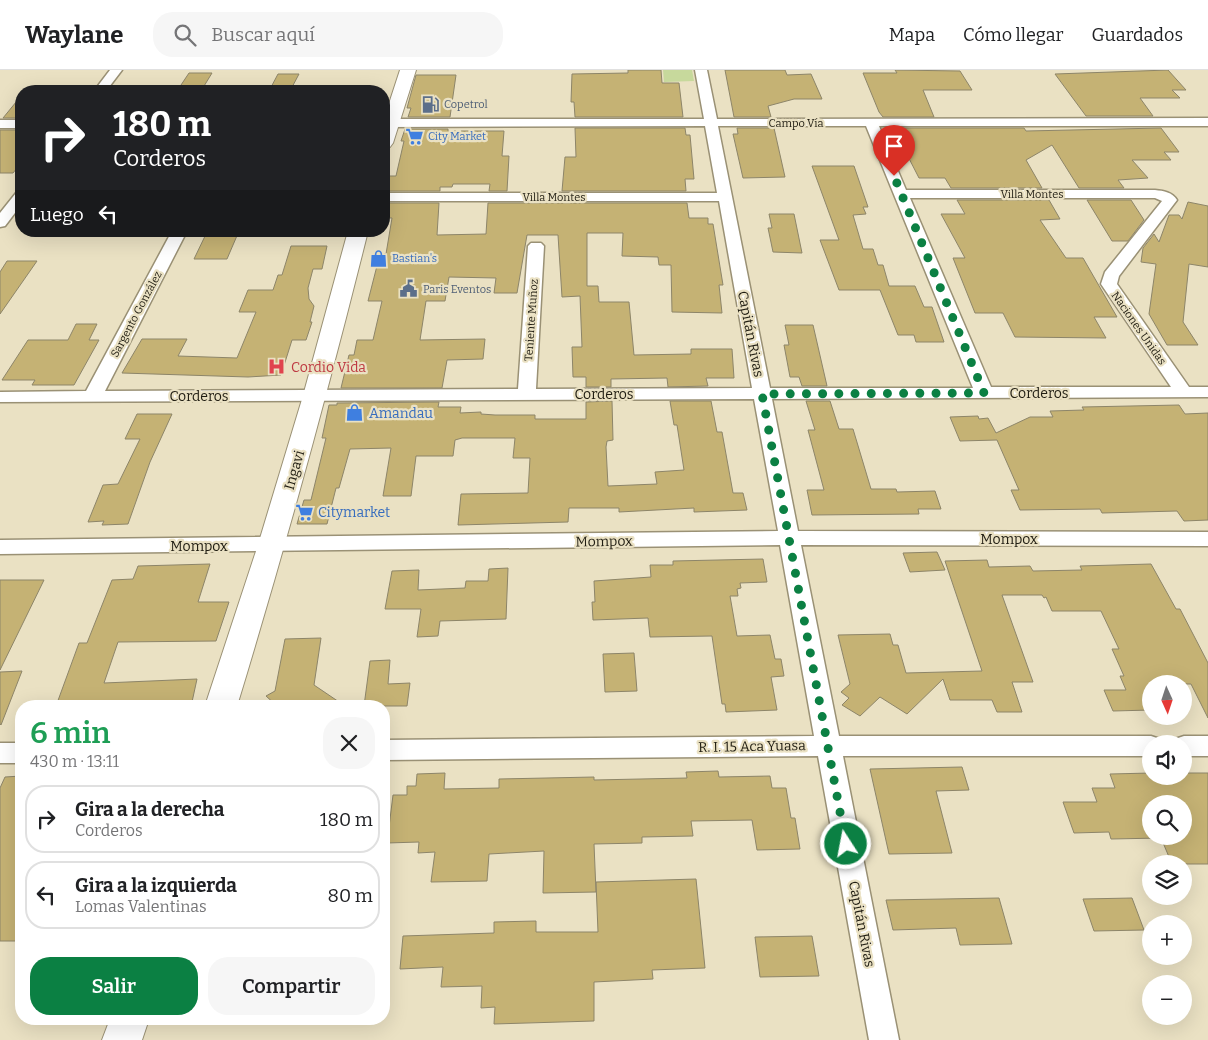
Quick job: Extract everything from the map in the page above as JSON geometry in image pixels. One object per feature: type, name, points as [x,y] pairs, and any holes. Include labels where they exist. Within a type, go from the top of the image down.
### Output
[{"type":"main road","points":[[390,115],[408,70]]},
{"type":"main road","name":"Ingavi","points":[[223,700],[272,545],[315,396],[356,237]]},
{"type":"main road","points":[[122,1040],[126,1025]]},
{"type":"street","points":[[105,85],[116,70]]},
{"type":"street","name":"Capitán Rivas","points":[[701,70],[884,1040]]},
{"type":"street","name":"Campo Vía","points":[[390,123],[1208,120]]},
{"type":"street","points":[[871,122],[984,393]]},
{"type":"street","points":[[0,124],[15,124]]},
{"type":"street","name":"Villa Montes","points":[[901,194],[1163,195]]},
{"type":"street","name":"Naciones Unidas","points":[[1163,195],[1170,200],[1111,275],[1108,284],[1184,392]]},
{"type":"street","name":"Villa Montes","points":[[390,197],[725,196]]},
{"type":"street","points":[[0,198],[15,197]]},
{"type":"street","points":[[0,223],[15,204]]},
{"type":"street","name":"Sargento González","points":[[93,396],[177,237]]},
{"type":"street","name":"Teniente Muñoz","points":[[527,394],[536,246]]},
{"type":"street","name":"Corderos","points":[[0,397],[1208,392]]},
{"type":"street","name":"Mompox","points":[[0,547],[790,538],[1208,539]]},
{"type":"street","name":"R. I. 15 Aca Yuasa","points":[[390,750],[828,746],[1142,746]]},
{"type":"street","points":[[1192,746],[1208,746]]},
{"type":"street","points":[[0,753],[15,753]]},
{"type":"green space","points":[[663,70],[692,70],[694,81],[664,82]]},
{"type":"building","points":[[628,70],[661,70],[662,83],[679,83],[683,117],[575,117],[574,102],[571,102],[572,74],[628,73]]},
{"type":"building","points":[[725,70],[785,70],[787,75],[811,74],[822,99],[794,99],[768,106],[771,117],[734,117]]},
{"type":"building","points":[[895,70],[960,71],[972,90],[923,90],[934,117],[883,117],[879,112],[863,73],[897,73]]},
{"type":"building","points":[[1168,70],[1186,90],[1172,90],[1180,98],[1140,98],[1153,116],[1086,116],[1055,74]]},
{"type":"building","points":[[189,73],[212,73],[205,85],[181,85]]},
{"type":"building","points":[[278,74],[299,74],[293,85],[272,85]]},
{"type":"building","points":[[416,75],[456,75],[450,117],[408,117],[411,108],[407,108]]},
{"type":"building","points":[[15,103],[15,118],[3,118]]},
{"type":"building","points":[[575,128],[685,128],[686,135],[690,135],[694,179],[685,179],[686,191],[562,191],[565,157],[576,157]]},
{"type":"building","points":[[737,128],[774,128],[785,177],[743,178],[733,134],[738,134]]},
{"type":"building","points":[[888,128],[1024,128],[1026,131],[1161,128],[1179,152],[1164,152],[1171,160],[1132,160],[1148,178],[1118,180],[1124,188],[1079,188],[1052,145],[1026,160],[1042,188],[951,188],[945,178],[919,178],[898,137],[893,137]]},
{"type":"building","points":[[405,129],[504,131],[502,156],[509,156],[507,191],[489,191],[490,184],[453,184],[452,187],[440,187],[440,191],[390,191],[390,176],[396,176],[404,141],[401,141]]},
{"type":"building","points":[[0,130],[15,130],[15,170],[13,173],[0,173]]},
{"type":"building","points":[[812,166],[854,166],[868,207],[863,207],[866,214],[853,215],[863,249],[873,249],[878,265],[883,265],[889,286],[915,286],[924,307],[932,307],[944,342],[916,342],[914,335],[898,335],[880,290],[839,290],[820,240],[839,240]]},
{"type":"building","points":[[957,200],[1049,200],[1060,219],[1040,220],[1066,258],[1083,258],[1117,317],[1094,317],[1106,338],[1015,337],[1003,313],[975,313],[953,258],[965,258],[941,214],[965,214]]},
{"type":"building","points":[[1087,200],[1131,200],[1144,220],[1128,241],[1112,241]]},
{"type":"building","points":[[1188,202],[1208,206],[1208,267],[1189,264],[1183,322],[1198,345],[1167,345],[1149,314],[1156,264],[1141,262],[1143,248],[1154,234],[1159,242],[1169,215],[1179,215],[1182,219]]},
{"type":"building","points":[[390,203],[439,203],[437,235],[486,234],[488,203],[687,203],[689,218],[708,218],[708,224],[713,224],[723,285],[719,285],[722,313],[672,312],[671,265],[659,265],[658,257],[622,256],[623,233],[587,233],[587,286],[598,286],[599,302],[629,302],[634,355],[691,354],[691,349],[732,349],[734,378],[706,378],[708,386],[668,387],[667,378],[611,379],[611,387],[586,387],[586,377],[573,377],[572,347],[582,347],[580,296],[562,297],[558,235],[527,235],[517,293],[494,293],[496,278],[449,277],[445,301],[426,301],[420,340],[485,339],[483,359],[447,360],[442,388],[341,388],[349,355],[354,355],[357,340],[373,340],[382,301],[368,301],[380,254],[386,254],[392,218],[390,218]]},
{"type":"building","points":[[769,214],[794,214],[802,253],[773,252],[768,228],[772,228]]},
{"type":"building","points":[[205,237],[236,237],[227,259],[194,259]]},
{"type":"building","points":[[291,246],[327,246],[322,269],[313,269],[308,288],[309,299],[314,306],[310,322],[312,322],[306,340],[292,340],[281,375],[248,377],[122,373],[142,339],[187,339],[178,356],[237,358],[256,312],[239,312],[248,290],[273,290],[278,275],[282,275]]},
{"type":"building","points":[[7,261],[37,261],[0,314],[0,272]]},
{"type":"building","points":[[76,324],[97,324],[89,340],[99,340],[74,385],[32,385],[35,380],[2,380],[28,340],[68,340]]},
{"type":"building","points":[[785,325],[813,325],[827,386],[802,386],[799,377],[790,377],[784,345],[789,345]]},
{"type":"building","points":[[612,401],[613,440],[607,441],[606,447],[608,486],[657,484],[655,472],[684,470],[677,425],[674,425],[670,401],[711,401],[717,432],[722,432],[733,493],[743,493],[747,510],[694,512],[694,508],[619,512],[619,508],[569,508],[568,522],[458,525],[461,494],[528,493],[530,458],[513,458],[515,438],[462,438],[455,440],[453,456],[416,456],[411,496],[383,496],[391,448],[350,449],[339,488],[336,488],[327,524],[297,524],[304,500],[311,500],[326,438],[322,438],[329,405],[337,405],[337,403],[439,402],[438,407],[461,407],[460,413],[481,412],[481,414],[495,415],[535,415],[535,419],[586,419],[586,402]]},
{"type":"building","points":[[806,401],[830,401],[839,429],[853,429],[871,489],[896,489],[897,492],[935,491],[941,509],[918,509],[919,514],[812,515],[807,490],[824,490],[808,430],[815,430]]},
{"type":"building","points":[[1179,405],[1185,414],[1208,413],[1208,520],[1184,521],[1177,511],[1102,513],[1100,509],[1020,510],[1011,490],[1019,490],[997,440],[960,441],[950,417],[978,416],[979,419],[988,418],[996,433],[1030,417],[1053,417],[1050,411],[1084,410],[1082,407]]},
{"type":"building","points":[[137,414],[172,414],[150,462],[128,524],[102,525],[104,521],[88,522],[103,485],[118,484],[140,439],[125,439]]},
{"type":"building","points":[[937,552],[945,570],[910,572],[903,553]]},
{"type":"building","points":[[763,559],[767,582],[740,583],[741,588],[737,589],[738,596],[730,596],[737,636],[770,635],[775,659],[781,659],[784,676],[771,677],[777,710],[726,712],[725,704],[722,704],[712,636],[650,637],[648,618],[593,620],[592,602],[595,602],[594,581],[651,577],[650,565],[673,565],[673,561]]},
{"type":"building","points":[[987,560],[989,567],[1030,566],[1033,571],[1082,570],[1080,566],[1151,564],[1176,609],[1180,609],[1208,663],[1208,718],[1192,686],[1192,675],[1142,675],[1142,710],[1113,711],[1104,690],[1126,690],[1120,676],[1124,676],[1112,649],[1119,649],[1101,611],[1052,611],[1046,597],[1044,598],[1042,595],[1002,595],[1033,682],[1012,682],[1022,712],[997,712],[992,700],[950,700],[943,679],[907,714],[880,697],[860,716],[842,705],[849,698],[841,692],[850,684],[838,635],[890,634],[893,645],[898,645],[906,673],[982,671],[945,561]]},
{"type":"building","points":[[210,564],[198,602],[229,602],[216,641],[118,642],[104,683],[197,679],[192,700],[58,700],[79,643],[87,643],[112,580],[133,579],[138,566]]},
{"type":"building","points":[[508,568],[506,619],[440,621],[438,636],[417,637],[421,609],[385,609],[392,571],[419,570],[418,590],[465,588],[466,581],[488,581],[489,569]]},
{"type":"building","points":[[0,580],[44,580],[0,670]]},
{"type":"building","points":[[321,638],[314,685],[336,700],[270,700],[266,696],[275,691],[285,639]]},
{"type":"building","points":[[634,653],[637,691],[605,692],[603,654]]},
{"type":"building","points":[[390,660],[388,684],[410,683],[407,706],[390,706],[390,700],[365,700],[370,661]]},
{"type":"building","points":[[22,671],[1,725],[0,672]]},
{"type":"building","points":[[962,767],[969,790],[936,791],[952,853],[889,854],[870,769]]},
{"type":"building","points":[[718,771],[719,777],[770,776],[772,788],[786,788],[791,818],[795,818],[800,849],[757,850],[752,820],[691,821],[693,836],[642,837],[642,843],[594,844],[596,892],[543,893],[544,851],[489,854],[487,881],[431,882],[435,852],[418,853],[419,842],[390,843],[393,795],[407,795],[407,786],[416,786],[417,774],[445,773],[444,789],[499,788],[499,779],[594,777],[594,780],[687,778],[686,772]]},
{"type":"building","points":[[1142,773],[1142,785],[1192,785],[1192,773],[1208,773],[1208,864],[1192,864],[1192,855],[1168,855],[1164,845],[1192,845],[1192,795],[1142,795],[1142,838],[1111,839],[1109,832],[1074,833],[1063,802],[1097,802],[1092,788],[1115,788],[1110,774]]},
{"type":"building","points":[[15,776],[15,941],[0,941],[0,788],[5,777]]},
{"type":"building","points":[[696,879],[705,968],[652,970],[653,979],[594,982],[594,1021],[494,1024],[495,1007],[481,1008],[482,986],[441,987],[443,967],[400,969],[403,936],[494,933],[494,922],[536,921],[536,932],[598,932],[596,882]]},
{"type":"building","points":[[999,898],[1012,944],[960,945],[956,928],[893,930],[886,900]]},
{"type":"building","points":[[1132,898],[1142,925],[1142,930],[1094,931],[1083,899]]},
{"type":"building","points":[[812,936],[819,976],[760,977],[755,937]]},
{"type":"place","name":"Copetrol","points":[[430,104]]},
{"type":"place","name":"City Market","points":[[414,136]]},
{"type":"place","name":"Bastian's","points":[[378,258]]},
{"type":"place","name":"Paris Eventos","points":[[409,289]]},
{"type":"place","name":"Cordio Vida","points":[[277,367]]},
{"type":"place","name":"Amandau","points":[[355,413]]},
{"type":"place","name":"Citymarket","points":[[304,512]]},
{"type":"route","points":[[846,844],[762,394],[984,393],[894,176]]}]
